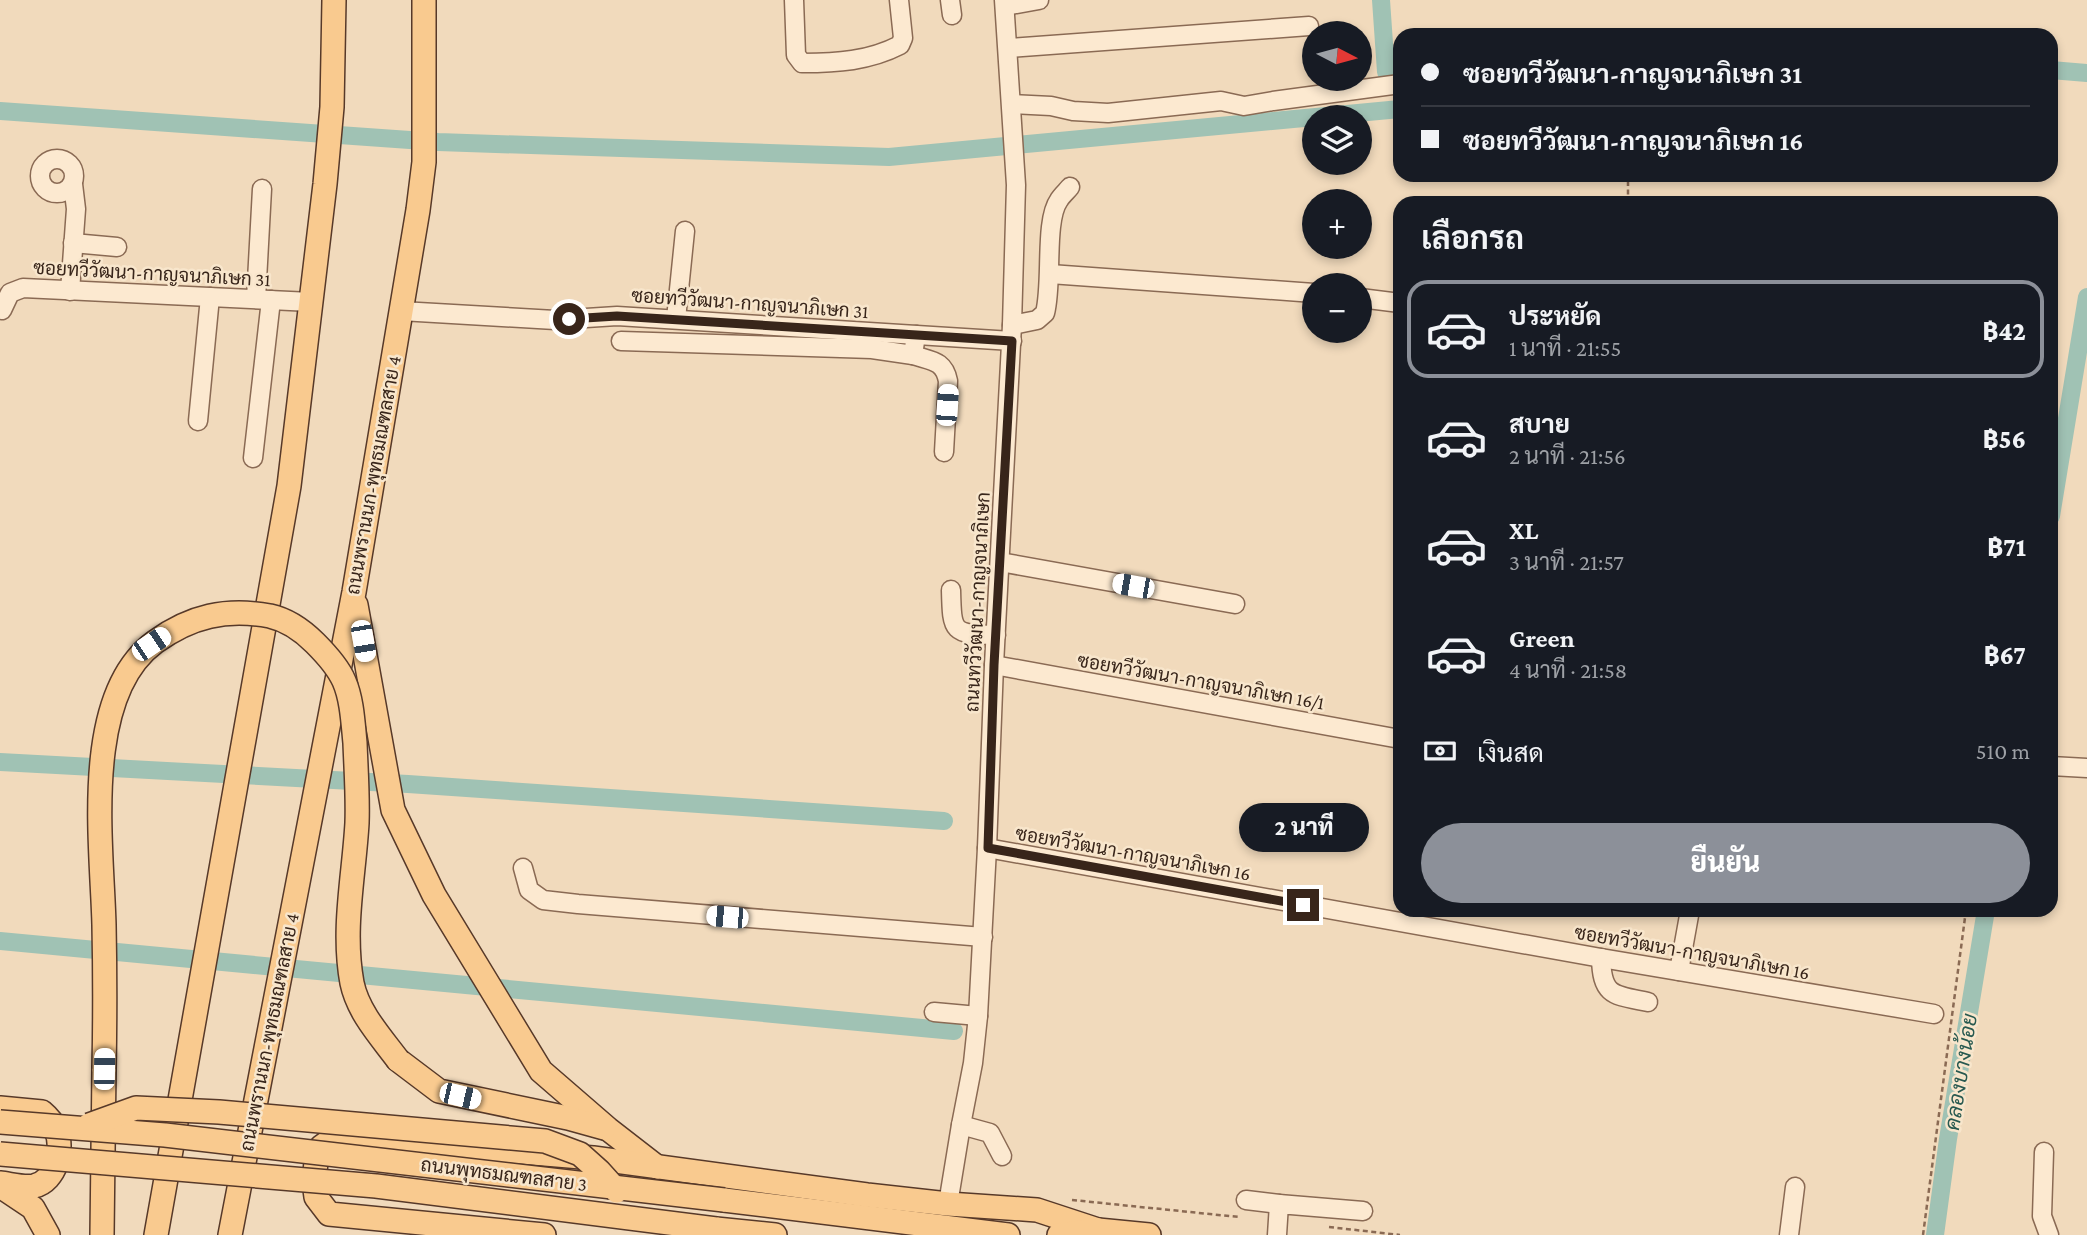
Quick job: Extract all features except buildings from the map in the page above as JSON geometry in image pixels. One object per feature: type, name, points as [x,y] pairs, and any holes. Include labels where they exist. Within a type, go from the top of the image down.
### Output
[{"type":"main road","points":[[156,1235],[289,486],[325,184],[332,107],[334,0]]},
{"type":"main road","name":"ถนนพรานนก-พุทธมณฑลสาย 4","points":[[230,1235],[354,592],[421,186],[425,117],[424,0]]},
{"type":"main road","points":[[354,592],[393,810],[434,895],[541,1071],[608,1129],[658,1167]]},
{"type":"main road","points":[[103,1235],[106,973],[99,776],[107,728],[115,694],[128,670],[151,644],[177,627],[211,615],[246,612],[281,618],[304,632],[323,651],[344,680],[353,719],[356,764],[357,823],[350,884],[348,944],[352,985],[363,1013],[398,1060],[439,1091],[608,1129]]},
{"type":"main road","points":[[0,1108],[43,1112],[58,1132],[59,1147],[55,1166],[50,1176],[42,1183],[33,1186],[0,1184]]},
{"type":"main road","points":[[79,1128],[136,1108],[219,1112],[545,1141],[580,1154],[599,1171],[615,1188],[640,1235]]},
{"type":"main road","name":"ถนนพุทธมณฑลสาย 3","points":[[0,1122],[165,1135],[1008,1235]]},
{"type":"main road","points":[[544,1235],[329,1214],[316,1198],[314,1182],[321,1147],[335,1137],[593,1158],[948,1204],[1037,1210],[1098,1230],[1149,1235]]},
{"type":"main road","name":"ถนนพุทธมณฑลสาย 3","points":[[0,1153],[376,1186],[775,1235]]},
{"type":"main road","points":[[0,1184],[33,1208],[48,1235]]},
{"type":"main road","points":[[1059,1235],[1098,1230]]},
{"type":"street","points":[[794,0],[796,55],[799,60],[802,63],[844,63],[883,54],[900,45],[903,38],[899,0]]},
{"type":"street","points":[[1005,3],[1039,0]]},
{"type":"street","name":"ถนนทวีวัฒนา-กาญจนาภิเษก","points":[[948,1204],[973,1063],[988,848],[994,665],[1012,333],[1016,185],[1005,3]]},
{"type":"street","points":[[1009,48],[1302,27]]},
{"type":"street","points":[[1012,104],[1108,113],[1221,101],[1244,106],[1393,85]]},
{"type":"street","points":[[70,291],[76,209],[73,184]]},
{"type":"street","points":[[1012,333],[1045,313],[1050,274],[1052,216],[1058,201],[1070,187]]},
{"type":"street","points":[[253,458],[264,300],[262,189]]},
{"type":"street","points":[[676,318],[685,231]]},
{"type":"street","points":[[73,243],[117,247]]},
{"type":"street","points":[[1050,274],[1302,292]]},
{"type":"street","name":"ซอยทวีวัฒนา-กาญจนาภิเษก 31","points":[[2,310],[15,289],[23,288],[311,302]]},
{"type":"street","points":[[198,421],[209,298]]},
{"type":"street","points":[[1372,300],[1393,302]]},
{"type":"street","name":"ซอยทวีวัฒนา-กาญจนาภิเษก 31","points":[[401,311],[555,320],[617,316],[676,318],[916,335],[1012,333]]},
{"type":"street","points":[[913,355],[916,335]]},
{"type":"street","points":[[621,341],[872,349],[913,355],[936,362],[943,366],[948,381],[944,452]]},
{"type":"street","points":[[1000,562],[1235,604]]},
{"type":"street","points":[[951,590],[955,626],[970,634],[996,635]]},
{"type":"street","name":"ซอยทวีวัฒนา-กาญจนาภิเษก 16/1","points":[[994,665],[1393,737]]},
{"type":"street","points":[[2058,766],[2087,768]]},
{"type":"street","name":"ซอยทวีวัฒนา-กาญจนาภิเษก 16","points":[[988,848],[1601,958],[1934,1014]]},
{"type":"street","points":[[523,868],[529,890],[544,900],[578,905],[983,937]]},
{"type":"street","points":[[1679,971],[1689,917]]},
{"type":"street","points":[[1601,958],[1605,985],[1623,996],[1648,1002]]},
{"type":"street","points":[[934,1012],[978,1016]]},
{"type":"street","points":[[961,1125],[990,1133],[1002,1156]]},
{"type":"street","points":[[2044,1152],[2042,1216],[2049,1235]]},
{"type":"street","points":[[1789,1235],[1796,1188]]},
{"type":"street","points":[[1246,1200],[1278,1220],[1363,1211]]},
{"type":"path","points":[[1923,1235],[1965,917]]},
{"type":"path","points":[[1065,1199],[1278,1220]]},
{"type":"path","points":[[1318,1226],[1400,1235]]},
{"type":"waterway","points":[[1381,0],[1386,72]]},
{"type":"waterway","points":[[2058,71],[2087,73]]},
{"type":"waterway","points":[[0,111],[438,142],[889,157],[1393,110]]},
{"type":"waterway","name":"คลองบางน้อย","points":[[2058,473],[2087,297]]},
{"type":"waterway","points":[[0,762],[408,784],[944,821]]},
{"type":"waterway","name":"คลองบางน้อย","points":[[1935,1235],[1985,917]]},
{"type":"waterway","points":[[0,941],[954,1031]]},
{"type":"route","points":[[569,319],[617,316],[676,318],[1012,341],[994,665],[988,848],[1303,905]]}]
